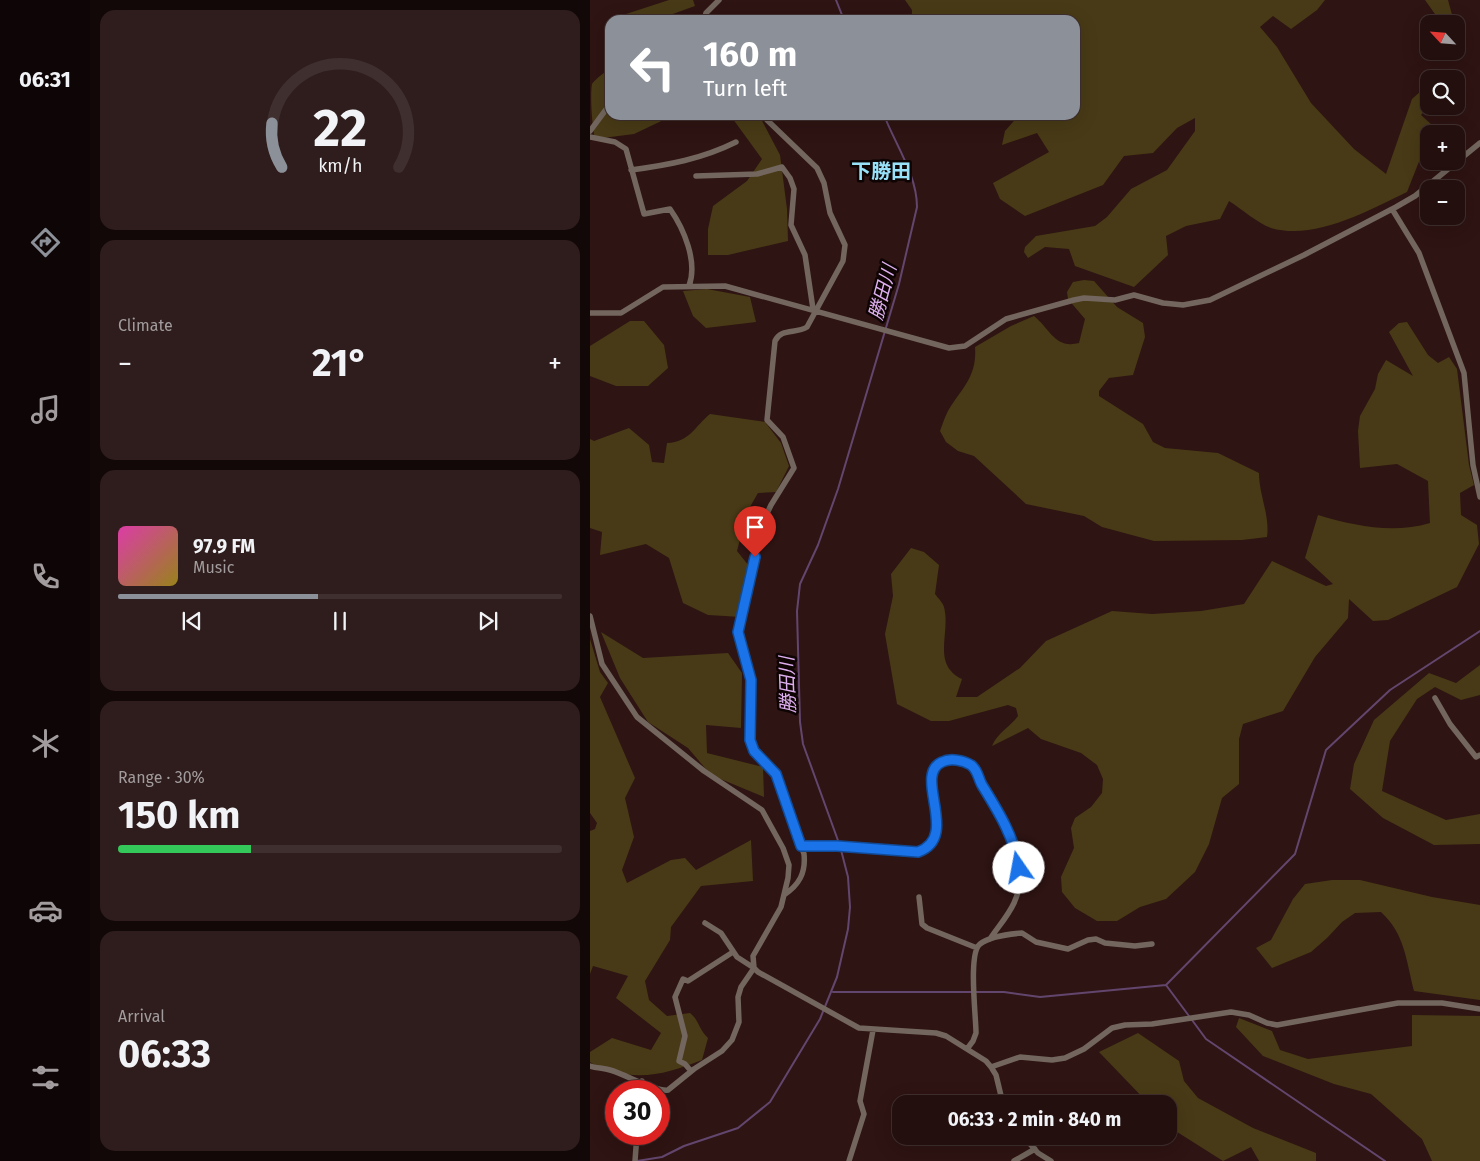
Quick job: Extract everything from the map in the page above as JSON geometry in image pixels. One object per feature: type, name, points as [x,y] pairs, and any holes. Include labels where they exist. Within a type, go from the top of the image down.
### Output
[{"type":"street","points":[[705,15],[719,0]]},
{"type":"street","points":[[590,132],[605,111]]},
{"type":"street","points":[[767,120],[817,168],[824,183],[830,213],[845,245],[843,261],[807,326],[802,330],[784,332],[775,341],[767,415],[770,424],[783,437],[794,468],[771,505],[762,524],[738,632],[751,680],[750,740],[754,751],[776,774],[801,846],[805,864],[803,873],[793,889],[784,895]]},
{"type":"street","points":[[590,137],[622,145],[626,148],[644,214],[670,209],[676,218],[694,269],[689,286]]},
{"type":"street","points":[[631,170],[682,163],[716,152],[736,142]]},
{"type":"street","points":[[590,313],[621,313],[663,287],[734,288],[941,346],[957,348],[973,341],[1006,319],[1084,298],[1115,300],[1134,295],[1163,303],[1183,305],[1210,300],[1304,255],[1415,196],[1480,143]]},
{"type":"street","points":[[696,176],[757,174],[782,167],[790,178],[794,189],[792,225],[806,255],[815,310]]},
{"type":"street","points":[[1392,209],[1419,253],[1464,373],[1473,465],[1480,497]]},
{"type":"street","points":[[590,616],[602,664],[637,717],[704,771],[762,810],[783,848],[789,865],[781,907],[753,956],[754,968],[738,997],[739,1022],[732,1040],[722,1051],[691,1071],[670,1088]]},
{"type":"street","points":[[1436,698],[1450,724],[1476,757],[1480,755]]},
{"type":"street","points":[[801,846],[837,846],[918,852],[923,850],[933,836],[936,827],[937,812],[930,779],[933,769],[946,760],[961,761],[970,764],[976,770],[1013,841],[1019,868],[1019,881],[1013,905],[990,939],[977,948],[974,957],[976,1033],[967,1049]]},
{"type":"street","points":[[919,897],[922,924],[927,928],[977,948]]},
{"type":"street","points":[[705,923],[721,933],[733,952],[758,972],[850,1025],[873,1030],[936,1033],[946,1036],[986,1060],[996,1075],[1001,1095]]},
{"type":"street","points":[[990,939],[1022,933],[1036,942],[1068,948],[1096,939],[1105,943],[1135,946],[1152,944]]},
{"type":"street","points":[[691,1071],[685,1064],[679,1061],[684,1036],[675,997],[682,979],[688,981],[733,952]]},
{"type":"street","points":[[991,1066],[1020,1057],[1052,1060],[1065,1058],[1084,1049],[1112,1028],[1125,1025],[1152,1024],[1231,1012],[1249,1014],[1267,1023],[1277,1025],[1398,1003],[1442,1003],[1480,1008]]},
{"type":"street","points":[[849,1161],[863,1119],[860,1101],[873,1030]]},
{"type":"street","points":[[590,1066],[607,1069],[639,1080]]},
{"type":"street","points":[[634,1161],[636,1145]]},
{"type":"street","points":[[1031,1145],[1051,1161]]},
{"type":"street","points":[[1014,1161],[1035,1149]]},
{"type":"shaded area","points":[[669,0],[693,0],[695,6],[670,15],[626,14]]},
{"type":"shaded area","points":[[905,0],[1325,0],[1317,10],[1291,29],[1273,16],[1260,27],[1277,47],[1311,103],[1354,149],[1386,174],[1412,99],[1420,92],[1420,115],[1432,125],[1420,125],[1420,159],[1407,192],[1341,222],[1323,227],[1288,231],[1266,226],[1229,201],[1220,219],[1186,226],[1166,236],[1168,255],[1134,287],[1075,266],[1069,249],[1045,247],[1028,258],[1024,252],[1025,247],[1036,236],[1095,226],[1107,217],[1131,189],[1167,170],[1195,131],[1195,118],[1177,128],[1153,153],[1124,156],[1103,185],[1025,216],[1000,199],[993,183],[1049,152],[1037,133],[1002,145],[1005,131],[1015,120],[1080,120],[1080,15],[912,15],[912,10]]},
{"type":"shaded area","points":[[1425,0],[1448,0],[1452,15],[1436,15]]},
{"type":"shaded area","points":[[605,72],[605,120],[663,120],[634,134],[595,139],[591,96],[592,84]]},
{"type":"shaded area","points":[[734,120],[762,120],[780,155],[787,209],[788,241],[728,255],[708,255],[708,229],[713,206],[747,181],[762,159]]},
{"type":"shaded area","points":[[1094,281],[1117,307],[1143,323],[1145,337],[1133,375],[1109,378],[1099,391],[1099,396],[1143,424],[1153,442],[1165,448],[1218,453],[1259,473],[1268,529],[1267,537],[1242,540],[1154,541],[1102,527],[1084,516],[1026,504],[974,456],[958,451],[946,442],[940,431],[948,412],[972,372],[975,347],[1011,326],[1034,316],[1059,341],[1071,344],[1079,343],[1085,319],[1068,299],[1067,292],[1073,282]]},
{"type":"shaded area","points":[[707,289],[750,297],[756,322],[706,328],[693,316],[683,291]]},
{"type":"shaded area","points":[[630,321],[644,321],[664,345],[668,368],[648,386],[616,386],[590,376],[590,346]]},
{"type":"shaded area","points":[[1407,322],[1428,355],[1438,363],[1449,357],[1457,369],[1469,465],[1474,485],[1460,493],[1461,515],[1477,525],[1479,544],[1457,587],[1388,620],[1373,621],[1349,599],[1348,618],[1315,657],[1283,711],[1243,724],[1239,739],[1239,784],[1222,798],[1209,844],[1195,872],[1166,899],[1140,907],[1117,921],[1097,921],[1075,908],[1062,892],[1061,877],[1074,848],[1071,828],[1075,818],[1091,807],[1102,793],[1103,779],[1097,765],[1081,753],[1041,739],[1028,728],[992,746],[997,737],[1018,716],[1016,708],[1008,705],[949,721],[931,721],[897,704],[885,634],[893,596],[891,574],[911,548],[924,552],[939,565],[935,594],[942,602],[946,617],[945,656],[947,665],[953,673],[962,679],[956,697],[977,697],[1020,668],[1046,641],[1112,611],[1152,614],[1201,611],[1244,604],[1272,561],[1326,586],[1333,584],[1305,558],[1318,515],[1360,525],[1388,528],[1402,528],[1430,523],[1428,481],[1397,464],[1360,468],[1358,431],[1360,416],[1375,389],[1378,374],[1386,360],[1413,376],[1389,332],[1399,323]]},
{"type":"shaded area","points":[[710,414],[765,422],[781,443],[789,466],[776,492],[758,493],[747,512],[737,551],[749,566],[741,617],[708,615],[683,603],[669,558],[646,544],[600,555],[602,532],[590,528],[590,439],[594,441],[629,428],[649,445],[652,462],[664,463],[667,443],[687,437]]},
{"type":"shaded area","points":[[601,632],[643,658],[728,653],[742,673],[741,728],[706,725],[707,753],[763,767],[764,797],[711,775],[688,748],[648,722],[620,678]]},
{"type":"shaded area","points":[[590,639],[600,672],[608,683],[600,697],[635,778],[625,798],[634,837],[622,870],[627,883],[671,860],[685,858],[696,870],[751,840],[753,881],[701,886],[671,927],[670,940],[645,981],[649,1000],[667,1016],[690,1013],[708,1038],[702,1060],[657,1074],[623,1074],[603,1069],[590,1062],[590,1052],[612,1038],[651,1050],[661,1033],[616,998],[628,976],[593,966],[590,974],[590,831],[595,829],[597,823],[590,813]]},
{"type":"shaded area","points":[[1480,665],[1480,695],[1461,700],[1435,687],[1417,699],[1390,741],[1382,791],[1446,820],[1480,814],[1480,844],[1434,845],[1383,818],[1350,789],[1354,764],[1374,720],[1429,673],[1456,683]]},
{"type":"shaded area","points":[[1332,880],[1360,880],[1432,897],[1480,905],[1480,1000],[1414,991],[1400,938],[1389,920],[1381,912],[1355,913],[1342,922],[1311,952],[1272,968],[1256,948],[1271,940],[1293,899],[1305,884]]},
{"type":"shaded area","points":[[1412,1015],[1480,1016],[1480,1161],[1432,1161],[1422,1139],[1371,1094],[1334,1084],[1263,1056],[1236,1027],[1239,1018],[1272,1031],[1280,1050],[1308,1059],[1412,1046]]},
{"type":"shaded area","points":[[1138,1033],[1179,1061],[1184,1081],[1198,1098],[1253,1128],[1316,1153],[1316,1161],[1259,1161],[1251,1147],[1223,1161],[1177,1132],[1177,1095],[1140,1095],[1099,1052]]},
{"type":"waterway","name":"勝田川","points":[[836,0],[842,15]]},
{"type":"waterway","name":"勝田川","points":[[637,1161],[662,1157],[684,1146],[738,1128],[770,1102],[820,1019],[837,977],[848,929],[850,907],[848,877],[840,846],[803,744],[800,722],[797,611],[800,584],[818,545],[838,489],[899,284],[917,207],[916,195],[909,171],[886,120]]},
{"type":"waterway","points":[[833,992],[1004,992],[1040,997],[1166,985],[1295,854],[1326,750],[1390,690],[1480,631]]},
{"type":"waterway","points":[[1166,985],[1189,1016]]},
{"type":"waterway","points":[[1192,1020],[1206,1039],[1385,1161]]},
{"type":"district","name":"下勝田","points":[[881,171]]},
{"type":"route","points":[[755,557],[738,632],[751,680],[750,740],[754,751],[768,763],[776,774],[801,846],[837,846],[918,852],[923,850],[933,836],[936,827],[937,812],[930,779],[933,769],[946,760],[961,761],[970,764],[976,770],[981,783],[1013,841],[1019,868]]}]
